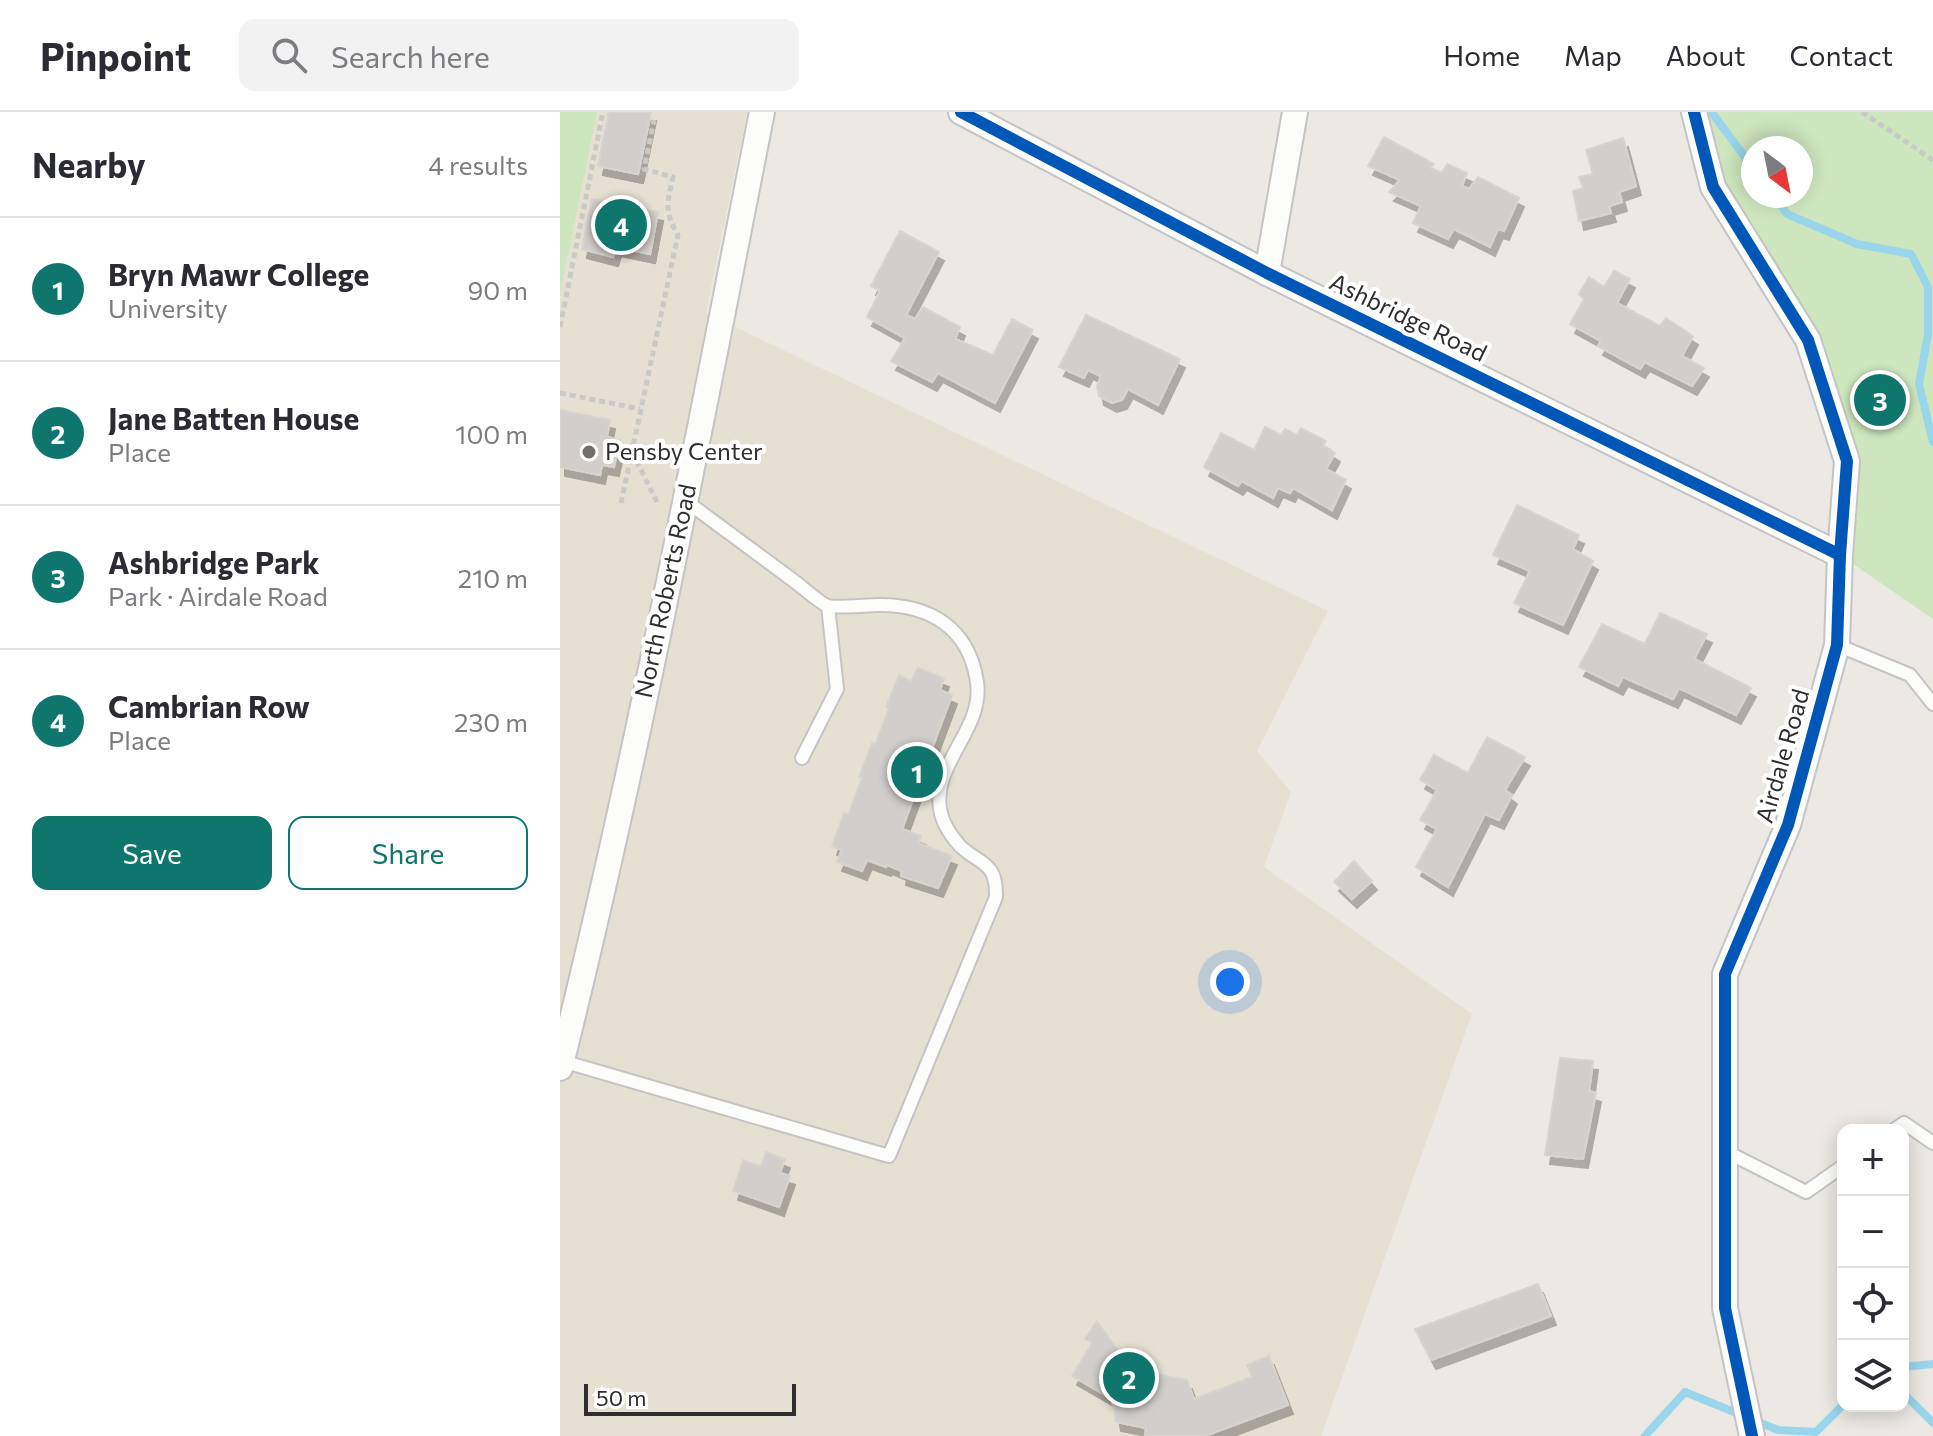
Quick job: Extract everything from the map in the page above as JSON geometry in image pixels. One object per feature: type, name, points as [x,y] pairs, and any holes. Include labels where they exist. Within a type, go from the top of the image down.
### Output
[{"type":"street","name":"North Roberts Road","points":[[561,1064],[566,1024],[608,867],[686,501],[762,112]]},
{"type":"street","name":"Ashbridge Road","points":[[961,112],[1267,273],[1840,555]]},
{"type":"street","points":[[1267,273],[1295,112]]},
{"type":"street","name":"Airdale Road","points":[[1694,112],[1713,187],[1808,340],[1847,461],[1837,645],[1788,825],[1725,974],[1725,1308],[1752,1436]]},
{"type":"lane","points":[[561,1064],[889,1156],[996,897],[996,886],[988,866],[961,847],[947,830],[940,809],[940,787],[975,712],[978,686],[972,660],[958,636],[939,619],[914,608],[828,606],[686,501]]},
{"type":"lane","points":[[802,758],[837,689],[828,606]]},
{"type":"lane","points":[[1837,645],[1910,675],[1933,704]]},
{"type":"lane","points":[[1909,1126],[1933,1143]]},
{"type":"lane","points":[[1725,1151],[1806,1192],[1837,1170]]},
{"type":"path","points":[[560,327],[603,112]]},
{"type":"path","points":[[1862,112],[1933,160]]},
{"type":"path","points":[[621,503],[678,235],[667,210],[673,177],[644,169],[654,120]]},
{"type":"path","points":[[560,393],[640,409]]},
{"type":"path","points":[[632,451],[663,514]]},
{"type":"shaded area","points":[[560,112],[747,112],[706,313],[1328,611],[1257,751],[1291,792],[1264,867],[1472,1014],[1321,1436],[560,1436]]},
{"type":"green space","points":[[560,112],[597,112],[560,294]]},
{"type":"green space","points":[[1694,112],[1933,112],[1933,619],[1840,555],[1847,461],[1808,340],[1713,187]]},
{"type":"building","points":[[609,112],[651,112],[638,174],[598,166]]},
{"type":"building","points":[[609,112],[651,112],[638,174],[598,166]]},
{"type":"building","points":[[1384,137],[1434,164],[1430,168],[1442,173],[1447,164],[1467,173],[1462,186],[1469,189],[1478,177],[1519,198],[1504,231],[1498,229],[1490,247],[1454,229],[1448,239],[1413,223],[1421,206],[1389,192],[1400,180],[1368,166]]},
{"type":"building","points":[[1623,138],[1636,186],[1619,192],[1622,202],[1609,206],[1611,213],[1579,221],[1573,191],[1583,188],[1579,177],[1593,174],[1586,150]]},
{"type":"building","points":[[592,199],[658,212],[650,254],[616,247],[613,257],[582,249]]},
{"type":"building","points":[[592,199],[658,212],[650,254],[616,247],[613,257],[582,249]]},
{"type":"building","points":[[900,231],[939,252],[906,315],[915,319],[923,307],[960,327],[955,339],[993,355],[1012,319],[1033,330],[995,403],[938,373],[932,382],[891,361],[905,338],[867,317],[880,291],[871,286]]},
{"type":"building","points":[[1614,271],[1630,279],[1617,303],[1660,326],[1666,318],[1693,336],[1682,356],[1704,368],[1692,386],[1645,362],[1640,369],[1598,346],[1601,341],[1570,324],[1584,299],[1579,294],[1589,277],[1604,287]]},
{"type":"building","points":[[1086,315],[1180,359],[1158,405],[1128,389],[1122,400],[1112,403],[1099,396],[1097,386],[1101,376],[1088,370],[1084,378],[1059,367]]},
{"type":"building","name":"Pensby Center","points":[[560,410],[610,420],[607,437],[620,440],[614,467],[602,465],[600,475],[560,467]]},
{"type":"building","points":[[1265,427],[1281,435],[1285,429],[1297,435],[1301,428],[1326,441],[1323,445],[1335,453],[1326,469],[1346,480],[1332,510],[1293,488],[1290,493],[1278,488],[1273,498],[1242,481],[1238,486],[1204,467],[1221,433],[1254,450]]},
{"type":"building","points":[[1517,505],[1579,535],[1573,549],[1593,561],[1563,625],[1514,603],[1530,571],[1493,555]]},
{"type":"building","points":[[1660,613],[1707,634],[1694,659],[1751,688],[1736,715],[1679,688],[1673,699],[1623,677],[1618,686],[1579,667],[1602,624],[1645,644]]},
{"type":"building","points":[[918,668],[944,678],[940,690],[952,695],[902,829],[921,836],[918,843],[952,856],[938,888],[901,876],[902,871],[887,865],[867,860],[862,871],[837,862],[842,850],[832,846],[844,813],[848,815],[862,778],[859,777],[872,743],[875,745],[899,675],[911,681]]},
{"type":"building","points":[[1487,737],[1525,757],[1505,790],[1512,795],[1499,820],[1485,814],[1448,887],[1416,867],[1437,829],[1420,820],[1437,790],[1420,780],[1434,755],[1468,773]]},
{"type":"building","points":[[1354,861],[1372,881],[1352,899],[1334,882]]},
{"type":"building","points":[[1560,1058],[1593,1061],[1589,1091],[1596,1093],[1583,1159],[1545,1155]]},
{"type":"building","points":[[766,1152],[785,1159],[780,1173],[790,1176],[779,1207],[733,1191],[743,1160],[761,1166]]},
{"type":"building","points":[[1538,1284],[1551,1316],[1431,1360],[1415,1329]]},
{"type":"building","points":[[1097,1321],[1120,1353],[1113,1365],[1130,1374],[1131,1369],[1187,1380],[1194,1399],[1252,1377],[1247,1365],[1269,1356],[1288,1405],[1205,1436],[1145,1436],[1146,1428],[1116,1422],[1112,1399],[1072,1376],[1092,1343],[1085,1339]]},
{"type":"waterway","points":[[1713,114],[1741,152]]},
{"type":"waterway","points":[[1783,208],[1787,214],[1857,244],[1911,254],[1928,287],[1928,334],[1919,384],[1933,442]]},
{"type":"waterway","points":[[1909,1366],[1933,1364]]},
{"type":"waterway","points":[[1645,1436],[1685,1392],[1778,1430],[1816,1432],[1837,1411]]},
{"type":"waterway","points":[[1909,1399],[1933,1423]]},
{"type":"cycle path","points":[[961,112],[1267,273],[1840,555]]},
{"type":"cycle path","points":[[1694,112],[1713,187],[1808,340],[1847,461],[1837,645],[1788,825],[1725,974],[1725,1308],[1752,1436]]},
{"type":"place","name":"Cambrian Row","points":[[621,225]]},
{"type":"place","name":"Ashbridge Park","points":[[1880,400]]},
{"type":"place","name":"Pensby Center","points":[[589,452]]},
{"type":"place","name":"Bryn Mawr College","points":[[917,772]]},
{"type":"place","name":"Jane Batten House","points":[[1129,1378]]}]
